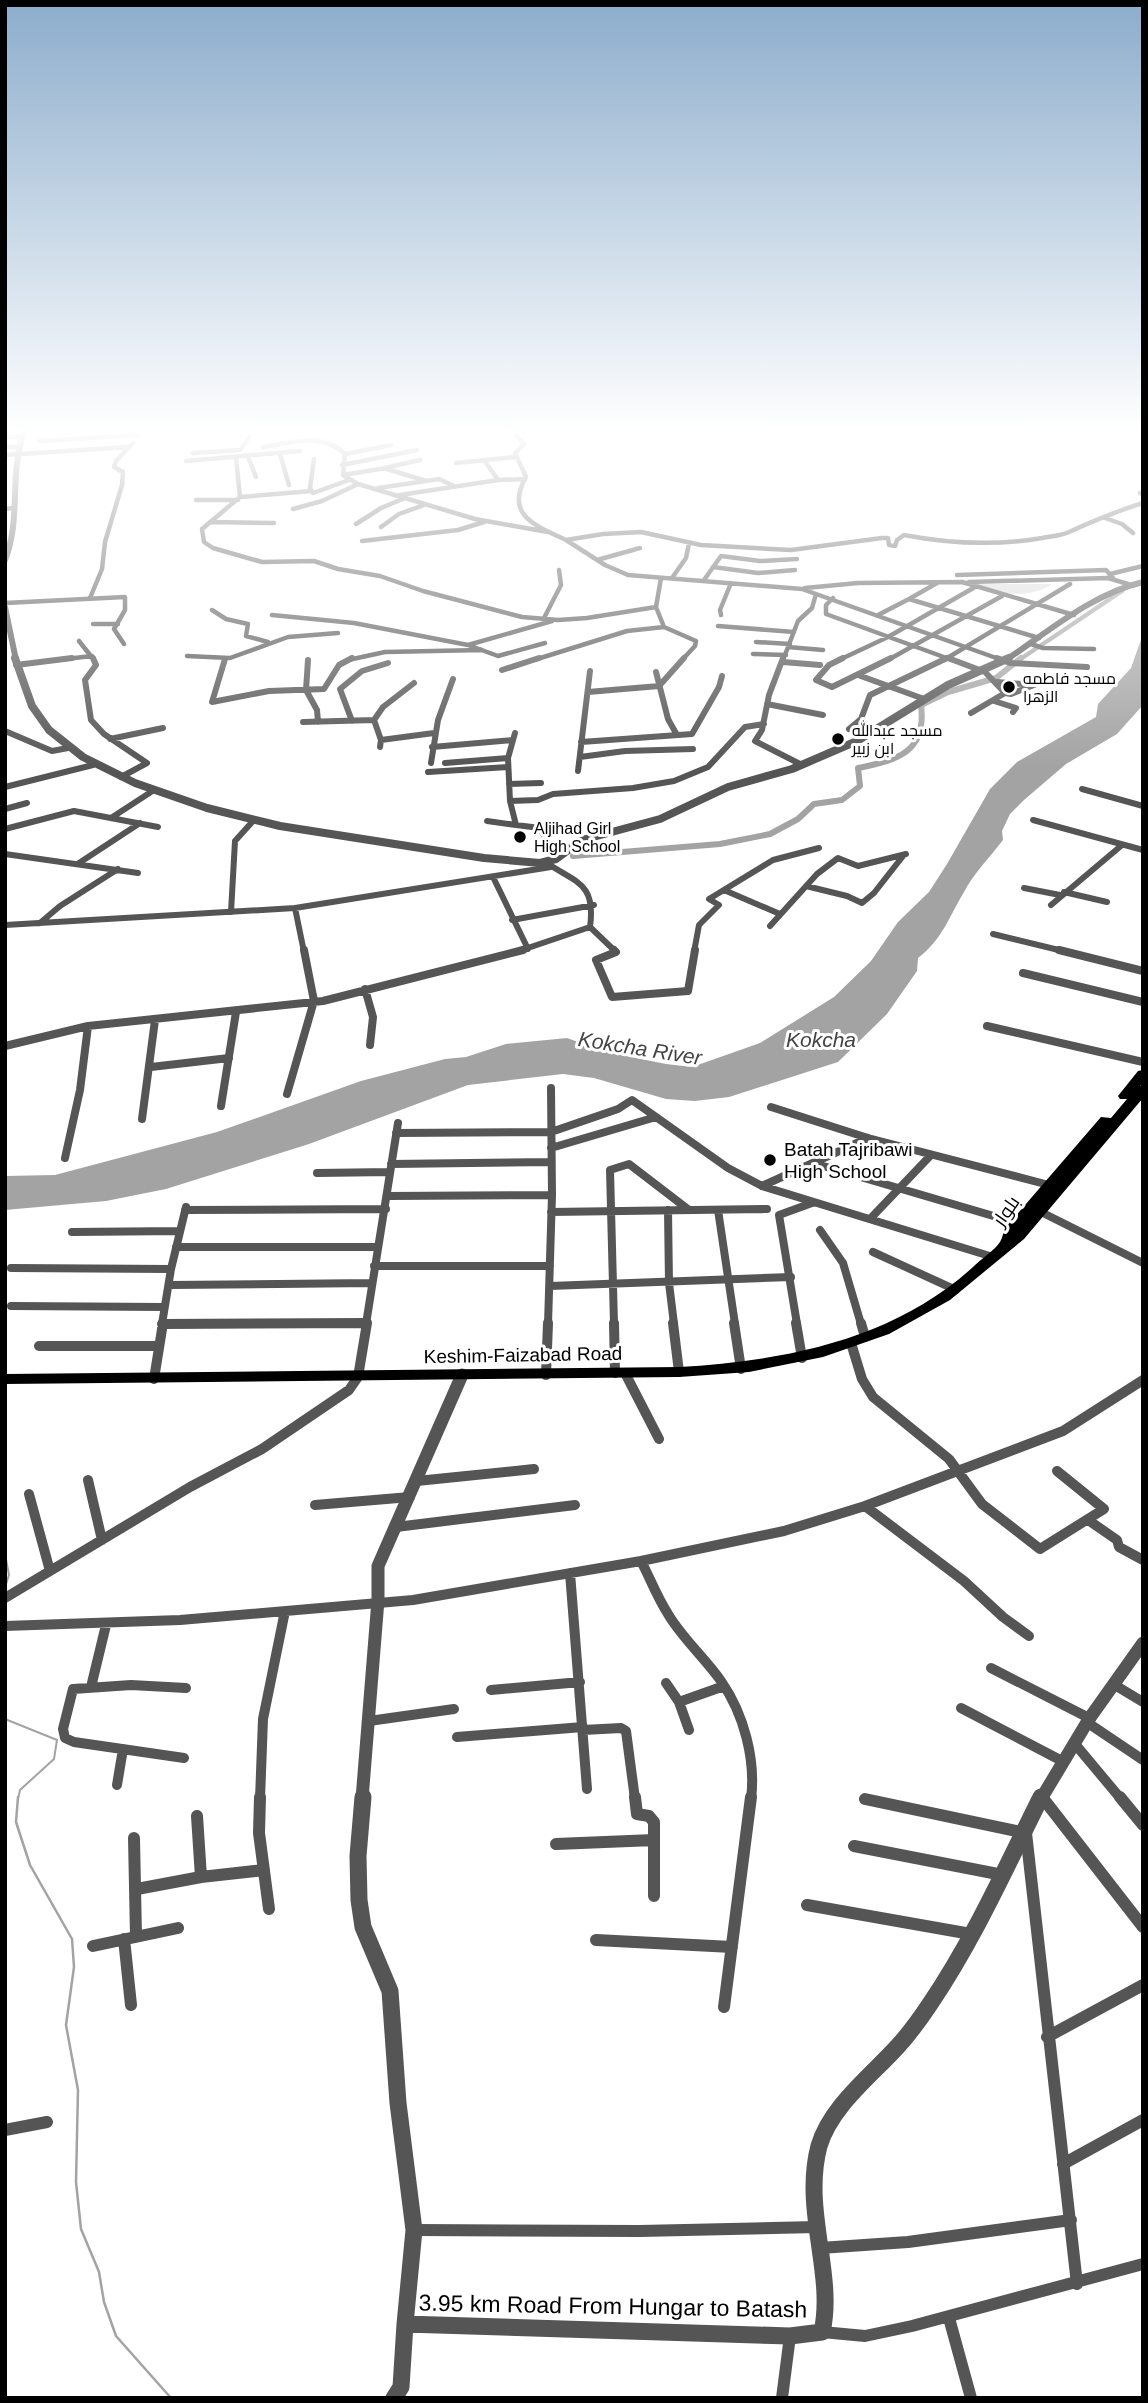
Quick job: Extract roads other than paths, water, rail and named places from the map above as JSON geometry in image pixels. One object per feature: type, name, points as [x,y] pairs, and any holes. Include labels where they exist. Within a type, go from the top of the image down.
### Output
[{"type":"main road","name":"بلوار","points":[[1007,1244],[1019,1236],[1041,1212],[1065,1175],[1143,1074]]},
{"type":"main road","name":"بلوار","points":[[1007,1244],[1011,1230],[1049,1185],[1065,1175],[1143,1089]]},
{"type":"main road","name":"Keshim-Faizabad Road","points":[[13,1379],[546,1375],[741,1368],[802,1358],[858,1340],[918,1314],[956,1290],[1007,1244]]},
{"type":"street","points":[[5,560],[12,542]]},
{"type":"street","points":[[90,598],[102,569],[105,542]]},
{"type":"street","points":[[204,542],[213,548],[262,562],[314,561],[338,569],[380,576],[507,614],[558,620]]},
{"type":"street","points":[[569,542],[628,575],[704,580],[774,589],[858,583],[1111,576],[1143,566]]},
{"type":"street","points":[[685,542],[769,552],[832,548],[838,542]]},
{"type":"street","points":[[939,542],[966,542]]},
{"type":"street","points":[[970,542],[993,545],[1011,542]]},
{"type":"street","points":[[672,578],[685,562],[689,543]]},
{"type":"street","points":[[597,560],[640,548]]},
{"type":"street","points":[[793,579],[800,548]]},
{"type":"street","points":[[704,580],[721,556],[760,561],[797,559]]},
{"type":"street","points":[[713,567],[758,572],[795,570]]},
{"type":"street","points":[[544,618],[561,585],[559,570]]},
{"type":"street","points":[[957,575],[1103,570],[1128,584]]},
{"type":"street","points":[[950,571],[975,587],[1073,615]]},
{"type":"street","points":[[661,578],[656,607],[664,627]]},
{"type":"street","points":[[878,615],[939,582]]},
{"type":"street","points":[[5,925],[295,908],[493,877],[548,864],[590,837],[660,819],[745,781],[802,765],[857,741],[948,685],[992,678],[1007,662],[1073,615],[1128,584],[1143,582]]},
{"type":"street","points":[[721,615],[720,610],[731,583]]},
{"type":"street","points":[[849,729],[861,719],[870,695],[948,658],[1070,584]]},
{"type":"street","points":[[975,587],[888,637],[829,664],[816,680],[832,687],[917,646],[969,618],[1002,596]]},
{"type":"street","points":[[796,589],[833,598],[1007,662],[1020,665],[1087,667]]},
{"type":"street","points":[[802,765],[756,743],[764,724],[767,704],[798,621],[812,608],[816,594]]},
{"type":"street","points":[[124,644],[114,629],[126,598],[5,605],[16,665],[39,717],[68,748],[93,765],[214,811],[306,833],[548,864],[586,887],[594,905],[590,927]]},
{"type":"street","points":[[833,598],[826,605],[826,614],[917,646],[992,678],[1034,685],[1011,694],[1004,693],[992,678]]},
{"type":"street","points":[[909,599],[999,626],[1043,648],[1094,649]]},
{"type":"street","points":[[468,645],[558,620],[656,607]]},
{"type":"street","points":[[212,610],[226,619],[248,624],[246,636],[268,642]]},
{"type":"street","points":[[272,615],[354,623],[468,645],[499,656],[545,643]]},
{"type":"street","points":[[93,624],[118,624]]},
{"type":"street","points":[[718,626],[794,632]]},
{"type":"street","points":[[502,670],[590,644],[611,635],[664,627],[696,641],[695,646],[659,686],[588,692]]},
{"type":"street","points":[[187,656],[225,659],[288,637],[338,633]]},
{"type":"street","points":[[79,641],[96,665],[85,680],[89,693],[88,713],[92,723],[110,739],[147,763],[121,777]]},
{"type":"street","points":[[756,642],[823,650]]},
{"type":"street","points":[[225,659],[212,702],[269,691],[324,689],[339,666],[371,654],[392,651],[482,650]]},
{"type":"street","points":[[753,654],[820,664]]},
{"type":"street","points":[[5,666],[92,656]]},
{"type":"street","points":[[308,660],[306,690],[317,710],[318,722]]},
{"type":"street","points":[[352,722],[340,690],[362,671],[388,663]]},
{"type":"street","points":[[578,771],[590,671]]},
{"type":"street","points":[[656,672],[668,719],[677,735]]},
{"type":"street","points":[[858,675],[924,699]]},
{"type":"street","points":[[582,743],[693,732],[722,676]]},
{"type":"street","points":[[431,763],[434,733],[453,679]]},
{"type":"street","points":[[374,720],[383,707],[414,684]]},
{"type":"street","points":[[971,713],[1004,693]]},
{"type":"street","points":[[994,701],[1016,708],[1013,712]]},
{"type":"street","points":[[767,704],[824,715]]},
{"type":"street","points":[[303,722],[374,720]]},
{"type":"street","points":[[374,720],[381,744],[434,733]]},
{"type":"street","points":[[510,801],[538,800],[553,794],[647,787],[692,775],[708,767],[722,755],[741,727],[750,723],[764,724]]},
{"type":"street","points":[[110,739],[163,728]]},
{"type":"street","points":[[5,731],[52,751],[68,748]]},
{"type":"street","points":[[515,733],[508,767],[510,801],[516,825]]},
{"type":"street","points":[[432,747],[512,740]]},
{"type":"street","points":[[580,757],[625,751],[693,748]]},
{"type":"street","points":[[445,763],[508,758]]},
{"type":"street","points":[[5,787],[93,765]]},
{"type":"street","points":[[429,772],[508,767]]},
{"type":"street","points":[[509,784],[541,783]]},
{"type":"street","points":[[1082,789],[1143,806]]},
{"type":"street","points":[[111,818],[154,790]]},
{"type":"street","points":[[5,809],[27,803]]},
{"type":"street","points":[[5,830],[74,811],[158,827]]},
{"type":"street","points":[[232,912],[235,841],[253,821]]},
{"type":"street","points":[[487,821],[540,828],[548,844],[570,848]]},
{"type":"street","points":[[1033,821],[1143,850]]},
{"type":"street","points":[[79,863],[140,823]]},
{"type":"street","points":[[1051,905],[1122,845]]},
{"type":"street","points":[[590,927],[616,952],[597,960],[612,997],[688,991],[699,925],[706,915],[719,905],[709,899],[752,871],[781,857],[819,848]]},
{"type":"street","points":[[5,854],[138,873]]},
{"type":"street","points":[[770,926],[806,886],[838,858],[858,866],[906,854],[874,893],[862,903],[847,896],[806,886]]},
{"type":"street","points":[[40,923],[60,906],[118,869]]},
{"type":"street","points":[[493,877],[528,949]]},
{"type":"street","points":[[1024,888],[1107,902]]},
{"type":"street","points":[[724,890],[780,914]]},
{"type":"street","points":[[512,920],[594,905]]},
{"type":"street","points":[[288,1094],[314,1001],[295,908]]},
{"type":"street","points":[[5,1046],[88,1026],[236,1012],[314,1001],[528,949],[590,927]]},
{"type":"street","points":[[993,933],[1143,971]]},
{"type":"street","points":[[1023,973],[1143,1002]]},
{"type":"street","points":[[365,989],[374,1009],[375,1025],[370,1045]]},
{"type":"street","points":[[221,1107],[236,1012]]},
{"type":"street","points":[[142,1119],[151,1067],[155,1020]]},
{"type":"street","points":[[65,1158],[80,1090],[88,1026]]},
{"type":"street","points":[[987,1026],[1143,1062]]},
{"type":"street","points":[[151,1067],[229,1058]]},
{"type":"street","points":[[546,1375],[552,1195],[551,1088]]},
{"type":"street","points":[[396,1133],[551,1132],[618,1109],[632,1100],[728,1168],[762,1186],[993,1257]]},
{"type":"street","points":[[771,1107],[868,1138],[1049,1185]]},
{"type":"street","points":[[551,1148],[656,1117]]},
{"type":"street","points":[[5,1598],[190,1487],[262,1449],[349,1390],[358,1377],[398,1123]]},
{"type":"street","points":[[762,1186],[868,1138]]},
{"type":"street","points":[[870,1219],[931,1154]]},
{"type":"street","points":[[317,1173],[551,1163]]},
{"type":"street","points":[[813,1163],[1017,1223]]},
{"type":"street","points":[[659,1439],[620,1373],[611,1284],[610,1170],[629,1164],[689,1210]]},
{"type":"street","points":[[388,1196],[552,1195]]},
{"type":"street","points":[[802,1358],[779,1215],[812,1203]]},
{"type":"street","points":[[154,1379],[171,1269],[186,1207],[386,1209]]},
{"type":"street","points":[[551,1212],[767,1209]]},
{"type":"street","points":[[668,1210],[669,1283],[679,1372]]},
{"type":"street","points":[[718,1210],[741,1368]]},
{"type":"street","points":[[1041,1212],[1143,1263]]},
{"type":"street","points":[[820,1230],[843,1263],[858,1340],[862,1380],[873,1397],[948,1459],[982,1504],[1040,1549],[1104,1509],[1058,1471]]},
{"type":"street","points":[[72,1232],[180,1231]]},
{"type":"street","points":[[176,1247],[378,1247]]},
{"type":"street","points":[[873,1252],[956,1290]]},
{"type":"street","points":[[374,1266],[550,1266]]},
{"type":"street","points":[[11,1268],[171,1269]]},
{"type":"street","points":[[550,1286],[791,1277]]},
{"type":"street","points":[[169,1285],[372,1283]]},
{"type":"street","points":[[11,1306],[164,1307]]},
{"type":"street","points":[[162,1324],[366,1323]]},
{"type":"street","points":[[39,1346],[159,1346]]},
{"type":"street","points":[[405,2324],[414,2230],[398,2102],[390,1992],[363,1927],[358,1856],[378,1600],[378,1566],[462,1375]]},
{"type":"street","points":[[5,1626],[106,1625],[285,1611],[378,1600],[413,1600],[641,1561],[784,1531],[865,1506],[1063,1431],[1143,1380]]},
{"type":"street","points":[[417,1481],[534,1469]]},
{"type":"street","points":[[88,1480],[102,1539]]},
{"type":"street","points":[[29,1494],[50,1571]]},
{"type":"street","points":[[315,1505],[410,1497]]},
{"type":"street","points":[[396,1527],[575,1505]]},
{"type":"street","points":[[865,1506],[901,1536],[964,1581],[1014,1628],[1029,1636]]},
{"type":"street","points":[[1088,1520],[1117,1540],[1119,1547],[1143,1560]]},
{"type":"street","points":[[641,1561],[668,1615],[724,1686],[735,1706],[748,1747],[753,1782],[724,2007]]},
{"type":"street","points":[[570,1573],[587,1789]]},
{"type":"street","points":[[269,1909],[259,1833],[263,1719],[285,1611]]},
{"type":"street","points":[[91,1687],[106,1625]]},
{"type":"street","name":"3.95 km Road From Hungar to Batash","points":[[394,2398],[401,2386],[405,2324],[790,2336],[822,2332],[826,2316],[816,2227],[814,2170],[821,2140],[839,2113],[908,2035],[974,1935],[1042,1797],[1112,1684],[1143,1643]]},
{"type":"street","points":[[991,1668],[1089,1721],[1143,1760]]},
{"type":"street","points":[[491,1690],[580,1682]]},
{"type":"street","points":[[666,1683],[679,1702],[689,1730]]},
{"type":"street","points":[[1112,1684],[1143,1702]]},
{"type":"street","points":[[679,1702],[724,1686]]},
{"type":"street","points":[[184,1758],[65,1738],[63,1729],[73,1689],[186,1688]]},
{"type":"street","points":[[961,1708],[1064,1762]]},
{"type":"street","points":[[369,1720],[454,1709]]},
{"type":"street","points":[[457,1737],[583,1728],[621,1728],[626,1731],[637,1814],[653,1819],[654,1896]]},
{"type":"street","points":[[1075,1744],[1143,1825]]},
{"type":"street","points":[[117,1785],[123,1749]]},
{"type":"street","points":[[1042,1797],[1143,1927]]},
{"type":"street","points":[[864,1799],[1026,1833],[1077,2284]]},
{"type":"street","points":[[197,1816],[201,1877]]},
{"type":"street","points":[[131,2005],[130,1938],[137,1889],[134,1838]]},
{"type":"street","points":[[556,1844],[654,1840]]},
{"type":"street","points":[[854,1846],[1003,1875]]},
{"type":"street","points":[[137,1889],[201,1877],[264,1870]]},
{"type":"street","points":[[807,1905],[974,1935]]},
{"type":"street","points":[[93,1946],[178,1928]]},
{"type":"street","points":[[596,1940],[732,1947]]},
{"type":"street","points":[[1047,2037],[1143,1985]]},
{"type":"street","points":[[1063,2164],[1143,2120]]},
{"type":"street","points":[[5,2130],[47,2122]]},
{"type":"street","points":[[818,2248],[908,2242],[1071,2220]]},
{"type":"street","points":[[414,2230],[601,2232],[816,2227]]},
{"type":"street","points":[[822,2332],[864,2336],[948,2318],[1143,2264]]},
{"type":"street","points":[[948,2318],[971,2398]]},
{"type":"street","points":[[782,2398],[790,2336]]},
{"type":"water","name":"Kokcha","points":[[1143,634],[1143,705],[1117,734],[1066,764],[1010,814],[1002,831],[1003,840],[972,878],[939,936],[918,958],[917,971],[887,1014],[838,1062],[729,1097],[695,1101],[666,1099],[594,1078],[563,1074],[468,1085],[309,1144],[166,1189],[106,1201],[5,1210],[5,1176],[55,1175],[217,1132],[361,1081],[445,1059],[466,1057],[506,1044],[567,1038],[606,1052],[692,1067],[760,1043],[834,997],[871,961],[898,922],[929,892],[990,789],[1017,762],[1096,717],[1098,704],[1131,668]]},
{"type":"waterway","points":[[1019,660],[1122,591]]},
{"type":"waterway","points":[[573,856],[720,844],[770,834],[798,819],[814,804],[842,800],[860,786],[858,768],[886,761],[907,751],[919,734],[921,705],[948,692],[996,678],[1021,658]]},
{"type":"waterway","points":[[5,1554],[9,1575],[5,1587]]},
{"type":"waterway","points":[[5,1719],[57,1740],[54,1759],[20,1790],[18,1799]]},
{"type":"waterway","points":[[18,1797],[16,1822],[30,1865],[72,1939],[74,1967],[66,2025],[78,2090],[76,2182],[81,2229],[99,2272],[104,2302],[116,2336],[171,2398]]},
{"type":"place","name":"مسجد فاطمه الزهرا","points":[[1009,687]]},
{"type":"place","name":"مسجد عبدالله ابن زبیر","points":[[838,739]]},
{"type":"place","name":"Aljihad Girl High School","points":[[520,837]]},
{"type":"place","name":"Batah Tajribawi High School","points":[[770,1160]]},
{"type":"water label","name":"Kokcha River","points":[[640,1048]]}]
